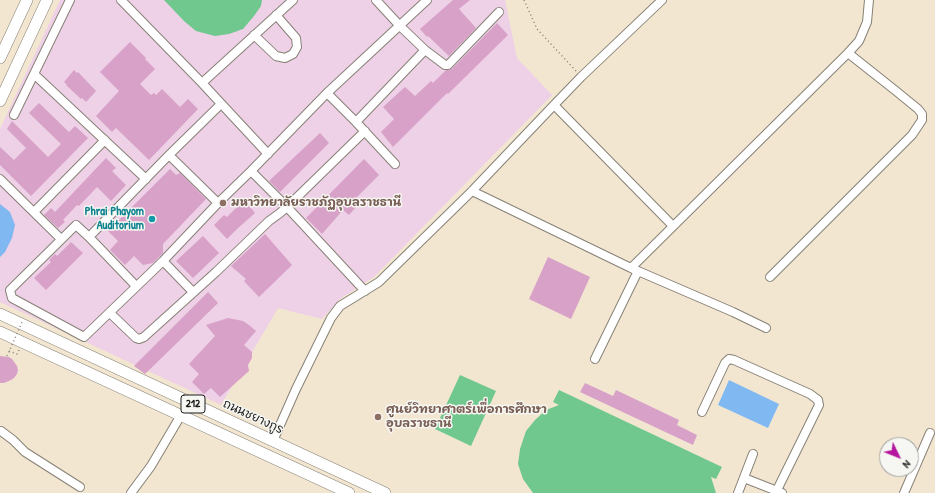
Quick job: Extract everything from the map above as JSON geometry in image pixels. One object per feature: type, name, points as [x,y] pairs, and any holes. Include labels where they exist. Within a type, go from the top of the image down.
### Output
[{"type":"main road","points":[[0,58],[27,0]]},
{"type":"main road","points":[[0,101],[47,0]]},
{"type":"main road","name":"ถนนชยางกูร","points":[[0,314],[385,493]]},
{"type":"main road","name":"212","points":[[0,332],[349,493]]},
{"type":"lane","points":[[14,115],[70,0]]},
{"type":"lane","points":[[121,0],[202,83],[268,154]]},
{"type":"lane","points":[[202,83],[293,0]]},
{"type":"lane","points":[[376,0],[400,26],[445,65],[450,64],[499,12]]},
{"type":"lane","points":[[136,286],[76,225],[10,290],[12,298],[84,337],[163,261],[327,93],[427,0]]},
{"type":"lane","points":[[273,441],[296,389],[331,318],[340,306],[379,282],[472,191],[582,77],[662,0]]},
{"type":"lane","points":[[595,359],[635,269],[673,226],[848,53],[859,40],[867,22],[869,0]]},
{"type":"lane","points":[[254,35],[276,56],[285,58],[293,54],[297,47],[296,38],[276,15]]},
{"type":"lane","points":[[356,122],[426,50]]},
{"type":"lane","points":[[770,277],[912,135],[922,120],[922,114],[918,109],[848,53]]},
{"type":"lane","points":[[34,74],[146,178]]},
{"type":"lane","points":[[327,93],[395,164]]},
{"type":"lane","points":[[89,237],[221,104]]},
{"type":"lane","points":[[554,105],[673,226]]},
{"type":"lane","points":[[110,313],[136,338],[139,339],[144,337],[269,221],[287,207],[365,131]]},
{"type":"lane","points":[[34,212],[105,140]]},
{"type":"lane","points":[[169,155],[218,203]]},
{"type":"lane","points":[[251,171],[287,207],[365,291]]},
{"type":"lane","points":[[0,179],[61,239]]},
{"type":"lane","points":[[472,191],[635,269],[766,328]]},
{"type":"lane","points":[[163,261],[193,292]]},
{"type":"lane","points":[[702,412],[725,363],[729,359],[810,394],[818,400],[819,405],[780,492],[744,478]]},
{"type":"lane","points":[[131,493],[151,466],[181,415]]},
{"type":"lane","points":[[1,431],[25,452],[80,487]]},
{"type":"lane","points":[[904,493],[930,434]]},
{"type":"lane","points":[[738,493],[753,454]]},
{"type":"path","points":[[524,0],[537,29],[582,77]]},
{"type":"path","points":[[7,356],[23,320]]},
{"type":"path","points":[[9,351],[17,354]]},
{"type":"shaded area","name":"มหาวิทยาลัยราชภัฏอุบลราชธานี","points":[[60,0],[505,0],[517,58],[552,95],[374,277],[340,299],[322,319],[278,308],[221,405],[0,302],[0,129]]},
{"type":"green space","points":[[164,0],[262,0],[261,6],[243,29],[229,34],[215,36],[196,31]]},
{"type":"green space","points":[[460,375],[496,391],[471,446],[435,429]]},
{"type":"green space","points":[[559,390],[722,467],[716,479],[711,477],[716,493],[533,493],[523,479],[518,464],[520,449],[526,431],[535,420],[546,410],[559,405],[553,402]]},
{"type":"water","points":[[0,204],[10,212],[15,225],[12,238],[5,252],[0,257]]},
{"type":"water","points":[[729,380],[779,404],[768,428],[718,405]]},
{"type":"building","points":[[453,0],[470,0],[459,9],[476,28],[449,56],[420,29]]},
{"type":"building","points":[[497,23],[508,35],[393,147],[381,132],[394,119],[383,107],[405,87],[415,96],[431,81],[433,83],[446,70],[452,69]]},
{"type":"building","points":[[130,42],[155,69],[140,84],[151,95],[154,93],[156,95],[162,89],[180,107],[188,99],[198,109],[149,160],[116,128],[112,132],[96,116],[119,91],[100,72]]},
{"type":"building","points":[[74,70],[77,73],[78,72],[96,91],[86,102],[64,82]]},
{"type":"building","points":[[39,103],[69,132],[75,126],[88,138],[31,196],[0,165],[0,147],[14,160],[26,148],[7,129],[12,121],[48,157],[61,144],[29,113]]},
{"type":"building","points":[[320,133],[329,143],[280,192],[269,181]]},
{"type":"building","points":[[106,158],[116,168],[112,171],[126,185],[111,201],[97,187],[79,206],[77,205],[63,220],[65,222],[58,228],[44,215],[51,208],[55,212]]},
{"type":"building","points":[[364,159],[379,175],[353,201],[357,206],[349,215],[343,210],[322,234],[306,218]]},
{"type":"building","name":"Phrai Phayom Auditorium","points":[[170,169],[176,175],[180,173],[206,199],[163,244],[163,253],[153,263],[143,265],[134,256],[125,265],[110,250],[118,241],[108,231]]},
{"type":"building","points":[[244,200],[255,213],[227,239],[214,225],[224,215],[227,217]]},
{"type":"building","points":[[265,234],[292,265],[259,297],[244,281],[246,279],[231,266]]},
{"type":"building","points":[[203,236],[219,253],[193,278],[176,261]]},
{"type":"building","points":[[71,242],[83,253],[46,290],[34,278],[51,262],[49,260],[55,254],[57,256]]},
{"type":"building","points":[[548,257],[590,277],[571,319],[529,299]]},
{"type":"building","points":[[208,292],[218,303],[145,374],[134,366]]},
{"type":"building","points":[[228,318],[243,321],[256,331],[244,345],[252,352],[252,358],[248,365],[249,371],[220,397],[211,388],[204,394],[192,382],[199,374],[189,364],[215,336],[206,325]]},
{"type":"building","points":[[0,356],[9,357],[12,359],[18,370],[14,378],[4,383],[0,383]]},
{"type":"building","points":[[585,383],[613,396],[616,390],[679,420],[677,425],[697,435],[693,445],[580,392]]},
{"type":"place","name":"มหาวิทยาลัยราชภัฏอุบลราชธานี","points":[[223,203]]},
{"type":"place","name":"Phrai Phayom Auditorium","points":[[152,219]]},
{"type":"place","name":"ศูนย์วิทยาศาตร์เพื่อการศึกษา อุบลราชธานี","points":[[378,417]]}]
